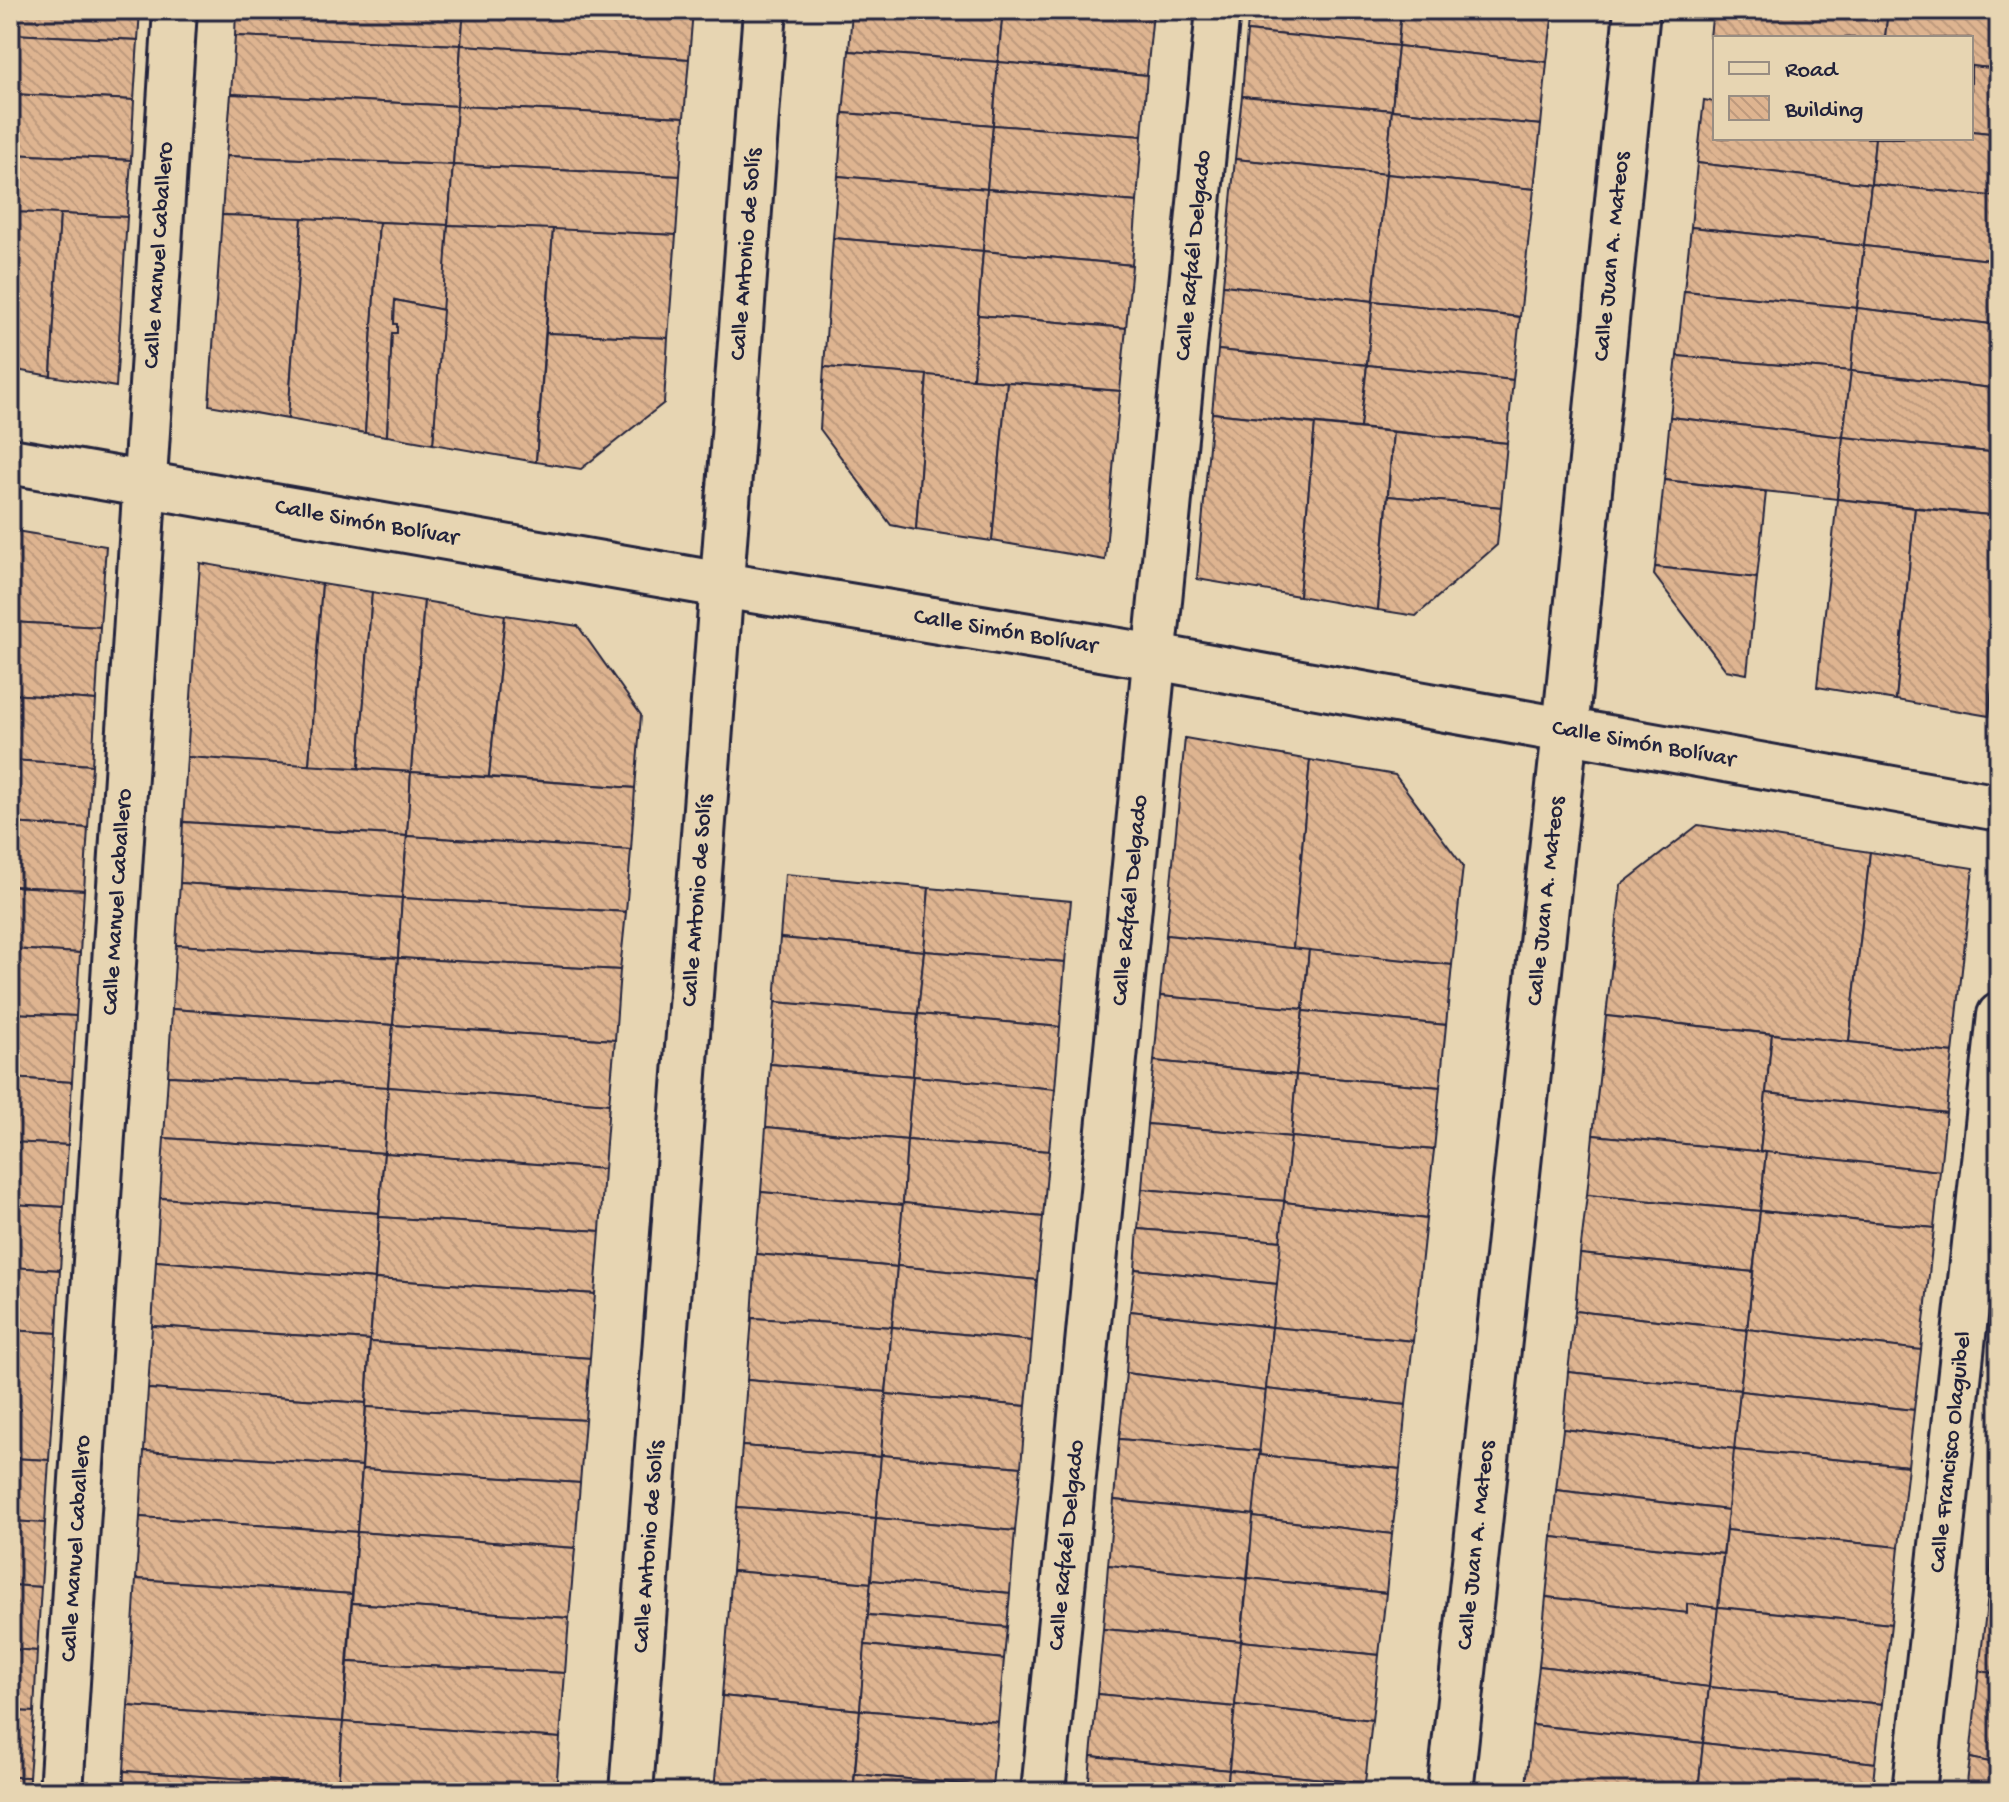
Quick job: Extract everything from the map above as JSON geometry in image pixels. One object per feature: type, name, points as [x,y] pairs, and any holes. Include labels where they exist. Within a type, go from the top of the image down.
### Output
[{"type":"street","name":"Calle Manuel Caballero","points":[[61,1792],[175,10]]},
{"type":"street","name":"Calle Antonio de Solís","points":[[631,1792],[765,10]]},
{"type":"street","name":"Calle Rafaél Delgado","points":[[1043,1792],[1218,10]]},
{"type":"street","name":"Calle Juan A. Mateos","points":[[1450,1792],[1565,731],[1637,10]]},
{"type":"street","name":"Calle Simón Bolívar","points":[[10,461],[1155,657],[1999,808]]},
{"type":"street","name":"Calle Francisco Olaguibel","points":[[1914,1792],[1999,1015]]},
{"type":"building","points":[[10,10],[140,10],[138,40],[10,34]]},
{"type":"building","points":[[236,10],[464,10],[461,45],[235,36]]},
{"type":"building","points":[[464,10],[693,10],[689,59],[461,45]]},
{"type":"building","points":[[852,10],[1003,10],[998,62],[849,51]]},
{"type":"building","points":[[1003,10],[1153,12],[1147,75],[998,62]]},
{"type":"building","points":[[1249,10],[1401,10],[1398,46],[1247,31]]},
{"type":"building","points":[[1401,10],[1553,10],[1547,62],[1398,46]]},
{"type":"building","points":[[1713,10],[1888,10],[1885,36],[1710,37]]},
{"type":"building","points":[[1888,10],[1999,10],[1999,69],[1973,66],[1973,36],[1885,36]]},
{"type":"building","points":[[1247,31],[1398,46],[1392,110],[1242,96]]},
{"type":"building","points":[[10,34],[138,40],[134,100],[10,94]]},
{"type":"building","points":[[235,36],[461,45],[457,106],[231,94]]},
{"type":"building","points":[[461,45],[689,59],[684,117],[457,106]]},
{"type":"building","points":[[1398,46],[1547,62],[1541,125],[1392,110]]},
{"type":"building","points":[[849,51],[998,62],[993,125],[843,113]]},
{"type":"building","points":[[998,62],[1147,75],[1142,136],[993,125]]},
{"type":"building","points":[[1973,66],[1999,69],[1999,134],[1973,131]]},
{"type":"building","points":[[10,94],[134,100],[131,160],[10,154]]},
{"type":"building","points":[[231,94],[457,106],[453,165],[226,156]]},
{"type":"building","points":[[1242,96],[1392,110],[1386,174],[1235,159]]},
{"type":"building","points":[[1704,100],[1713,102],[1713,140],[1875,140],[1871,184],[1697,163]]},
{"type":"building","points":[[457,106],[684,117],[680,176],[453,165]]},
{"type":"building","points":[[1392,110],[1541,125],[1534,189],[1386,174]]},
{"type":"building","points":[[843,113],[993,125],[987,189],[838,176]]},
{"type":"building","points":[[993,125],[1142,136],[1137,202],[987,189]]},
{"type":"building","points":[[1973,131],[1999,134],[1999,197],[1871,184],[1875,140],[1973,140]]},
{"type":"building","points":[[10,154],[131,160],[127,217],[10,212]]},
{"type":"building","points":[[226,156],[453,165],[448,225],[222,215]]},
{"type":"building","points":[[1235,159],[1386,174],[1373,301],[1223,285]]},
{"type":"building","points":[[1697,163],[1871,184],[1864,246],[1691,227]]},
{"type":"building","points":[[453,165],[680,176],[676,235],[448,225]]},
{"type":"building","points":[[1386,174],[1534,189],[1520,317],[1373,301]]},
{"type":"building","points":[[838,176],[987,189],[983,251],[833,238]]},
{"type":"building","points":[[1871,184],[1999,197],[1999,261],[1864,246]]},
{"type":"building","points":[[987,189],[1137,202],[1132,265],[983,251]]},
{"type":"building","points":[[10,212],[60,214],[51,376],[10,369]]},
{"type":"building","points":[[60,214],[127,217],[116,387],[51,376]]},
{"type":"building","points":[[222,215],[302,218],[288,419],[209,405]]},
{"type":"building","points":[[302,218],[379,222],[365,433],[288,419]]},
{"type":"building","points":[[379,222],[448,225],[443,310],[395,300],[394,324],[397,324],[397,333],[392,333],[387,436],[365,433]]},
{"type":"building","points":[[448,225],[553,229],[536,462],[433,444]]},
{"type":"building","points":[[1691,227],[1864,246],[1857,308],[1684,291]]},
{"type":"building","points":[[553,229],[676,235],[668,338],[546,333]]},
{"type":"building","points":[[833,238],[983,251],[973,379],[824,367]]},
{"type":"building","points":[[1864,246],[1999,261],[1999,325],[1857,308]]},
{"type":"building","points":[[983,251],[1132,265],[1126,328],[978,315]]},
{"type":"building","points":[[1223,285],[1373,301],[1367,365],[1218,350]]},
{"type":"building","points":[[1684,291],[1857,308],[1851,371],[1677,356]]},
{"type":"building","points":[[395,300],[443,310],[433,444],[387,436],[392,333],[397,333],[397,324],[394,324]]},
{"type":"building","points":[[1373,301],[1520,317],[1513,380],[1367,365]]},
{"type":"building","points":[[1857,308],[1999,325],[1999,389],[1851,371]]},
{"type":"building","points":[[978,315],[1126,328],[1120,391],[973,379]]},
{"type":"building","points":[[546,333],[668,338],[664,403],[581,469],[536,462]]},
{"type":"building","points":[[1218,350],[1367,365],[1360,428],[1212,413]]},
{"type":"building","points":[[1677,356],[1851,371],[1843,437],[1670,417]]},
{"type":"building","points":[[1367,365],[1513,380],[1507,443],[1360,428]]},
{"type":"building","points":[[824,367],[927,375],[916,530],[891,525],[820,429]]},
{"type":"building","points":[[1851,371],[1999,389],[1999,453],[1843,437]]},
{"type":"building","points":[[927,375],[1007,382],[992,541],[916,530]]},
{"type":"building","points":[[1007,382],[1120,391],[1105,560],[992,541]]},
{"type":"building","points":[[1212,413],[1315,424],[1299,596],[1197,579]]},
{"type":"building","points":[[1670,417],[1843,437],[1837,499],[1664,480]]},
{"type":"building","points":[[1315,424],[1393,432],[1378,610],[1299,596]]},
{"type":"building","points":[[1393,432],[1507,443],[1501,507],[1388,496]]},
{"type":"building","points":[[1843,437],[1999,453],[1999,516],[1837,499]]},
{"type":"building","points":[[1664,480],[1766,492],[1757,578],[1655,567]]},
{"type":"building","points":[[1388,496],[1501,507],[1497,545],[1416,616],[1378,610]]},
{"type":"building","points":[[1837,499],[1915,508],[1896,700],[1817,687]]},
{"type":"building","points":[[1915,508],[1999,516],[1999,624],[1989,716],[1896,700]]},
{"type":"building","points":[[10,530],[106,546],[100,627],[10,622]]},
{"type":"building","points":[[200,563],[322,584],[309,766],[187,757]]},
{"type":"building","points":[[1655,567],[1757,578],[1747,674],[1726,670],[1654,575]]},
{"type":"building","points":[[322,584],[372,592],[359,768],[309,766]]},
{"type":"building","points":[[372,592],[424,601],[411,772],[359,768]]},
{"type":"building","points":[[424,601],[505,615],[489,777],[411,772]]},
{"type":"building","points":[[505,615],[578,626],[641,715],[635,788],[489,777]]},
{"type":"building","points":[[10,622],[100,627],[96,700],[10,694]]},
{"type":"building","points":[[10,694],[96,700],[92,765],[10,760]]},
{"type":"building","points":[[1185,738],[1310,760],[1293,949],[1166,935]]},
{"type":"building","points":[[187,757],[411,772],[407,836],[183,822]]},
{"type":"building","points":[[10,760],[92,765],[88,828],[10,823]]},
{"type":"building","points":[[1310,760],[1395,775],[1463,866],[1452,965],[1293,949]]},
{"type":"building","points":[[411,772],[635,788],[631,850],[407,836]]},
{"type":"building","points":[[183,822],[407,836],[402,898],[180,883]]},
{"type":"building","points":[[10,823],[88,828],[84,890],[10,886]]},
{"type":"building","points":[[1698,825],[1870,852],[1849,1042],[1606,1016],[1621,885]]},
{"type":"building","points":[[407,836],[631,850],[626,912],[402,898]]},
{"type":"building","points":[[1870,852],[1973,868],[1953,1053],[1849,1042]]},
{"type":"building","points":[[785,874],[929,888],[924,951],[780,938]]},
{"type":"building","points":[[180,883],[402,898],[398,958],[176,945]]},
{"type":"building","points":[[10,886],[84,890],[80,953],[10,949]]},
{"type":"building","points":[[929,888],[1071,901],[1065,962],[924,951]]},
{"type":"building","points":[[402,898],[626,912],[620,970],[398,958]]},
{"type":"building","points":[[1166,935],[1309,950],[1303,1009],[1160,996]]},
{"type":"building","points":[[780,938],[924,951],[918,1014],[775,1002]]},
{"type":"building","points":[[176,945],[398,958],[393,1025],[172,1009]]},
{"type":"building","points":[[10,949],[80,953],[76,1016],[10,1013]]},
{"type":"building","points":[[1309,950],[1452,965],[1446,1025],[1303,1011]]},
{"type":"building","points":[[924,951],[1065,962],[1060,1027],[918,1014]]},
{"type":"building","points":[[398,958],[620,970],[615,1040],[393,1025]]},
{"type":"building","points":[[1160,996],[1303,1009],[1296,1075],[1154,1061]]},
{"type":"building","points":[[775,1002],[918,1014],[913,1076],[770,1064]]},
{"type":"building","points":[[172,1009],[393,1025],[388,1087],[168,1076]]},
{"type":"building","points":[[1303,1011],[1446,1025],[1440,1087],[1296,1075]]},
{"type":"building","points":[[10,1013],[76,1016],[72,1082],[10,1078]]},
{"type":"building","points":[[918,1014],[1060,1027],[1055,1089],[913,1076]]},
{"type":"building","points":[[1606,1016],[1772,1034],[1760,1152],[1593,1135]]},
{"type":"building","points":[[393,1025],[615,1040],[609,1104],[388,1087]]},
{"type":"building","points":[[1772,1034],[1953,1053],[1946,1113],[1766,1093]]},
{"type":"building","points":[[1154,1061],[1296,1075],[1291,1137],[1147,1124]]},
{"type":"building","points":[[770,1064],[913,1076],[907,1140],[766,1127]]},
{"type":"building","points":[[1296,1075],[1440,1087],[1434,1150],[1291,1137]]},
{"type":"building","points":[[168,1076],[388,1087],[384,1153],[164,1138]]},
{"type":"building","points":[[913,1076],[1055,1089],[1049,1151],[907,1140]]},
{"type":"building","points":[[10,1078],[72,1082],[68,1145],[10,1142]]},
{"type":"building","points":[[388,1087],[609,1104],[604,1169],[384,1153]]},
{"type":"building","points":[[1766,1093],[1946,1113],[1940,1171],[1760,1152]]},
{"type":"building","points":[[1147,1124],[1291,1137],[1285,1201],[1142,1189]]},
{"type":"building","points":[[766,1127],[907,1140],[903,1205],[761,1192]]},
{"type":"building","points":[[1593,1135],[1766,1152],[1760,1211],[1587,1195]]},
{"type":"building","points":[[1291,1137],[1434,1150],[1426,1219],[1284,1202]]},
{"type":"building","points":[[164,1138],[384,1153],[379,1213],[160,1198]]},
{"type":"building","points":[[907,1140],[1049,1151],[1043,1217],[903,1203]]},
{"type":"building","points":[[10,1142],[68,1145],[64,1207],[10,1204]]},
{"type":"building","points":[[1766,1152],[1940,1171],[1934,1228],[1760,1211]]},
{"type":"building","points":[[384,1153],[604,1169],[600,1231],[379,1217]]},
{"type":"building","points":[[1142,1189],[1285,1201],[1281,1241],[1138,1229]]},
{"type":"building","points":[[761,1192],[903,1205],[897,1267],[756,1254]]},
{"type":"building","points":[[1587,1195],[1760,1211],[1753,1272],[1580,1254]]},
{"type":"building","points":[[160,1198],[379,1213],[375,1279],[156,1261]]},
{"type":"building","points":[[1284,1202],[1426,1219],[1413,1341],[1272,1327]]},
{"type":"building","points":[[903,1203],[1043,1217],[1037,1280],[897,1266]]},
{"type":"building","points":[[10,1204],[64,1207],[60,1270],[10,1267]]},
{"type":"building","points":[[1760,1211],[1934,1228],[1921,1350],[1747,1329]]},
{"type":"building","points":[[379,1217],[600,1231],[595,1294],[375,1279]]},
{"type":"building","points":[[1138,1229],[1281,1241],[1277,1284],[1135,1269]]},
{"type":"building","points":[[756,1254],[897,1267],[892,1327],[752,1318]]},
{"type":"building","points":[[1580,1254],[1753,1272],[1747,1330],[1575,1311]]},
{"type":"building","points":[[156,1261],[375,1279],[370,1340],[152,1326]]},
{"type":"building","points":[[897,1266],[1037,1280],[1032,1341],[892,1327]]},
{"type":"building","points":[[10,1267],[60,1270],[57,1333],[10,1330]]},
{"type":"building","points":[[1135,1269],[1277,1284],[1272,1327],[1130,1311]]},
{"type":"building","points":[[375,1279],[595,1294],[590,1358],[370,1342]]},
{"type":"building","points":[[1130,1311],[1272,1327],[1266,1391],[1126,1373]]},
{"type":"building","points":[[1575,1311],[1747,1330],[1740,1390],[1568,1372]]},
{"type":"building","points":[[752,1318],[892,1327],[886,1392],[747,1380]]},
{"type":"building","points":[[152,1326],[370,1340],[366,1403],[148,1389]]},
{"type":"building","points":[[892,1327],[1032,1341],[1026,1406],[886,1394]]},
{"type":"building","points":[[1272,1327],[1413,1341],[1406,1405],[1266,1389]]},
{"type":"building","points":[[1747,1329],[1921,1350],[1914,1410],[1740,1391]]},
{"type":"building","points":[[10,1330],[57,1333],[49,1460],[10,1458]]},
{"type":"building","points":[[370,1342],[590,1358],[585,1420],[366,1407]]},
{"type":"building","points":[[1568,1372],[1740,1390],[1735,1449],[1563,1429]]},
{"type":"building","points":[[1126,1373],[1266,1391],[1260,1451],[1119,1439]]},
{"type":"building","points":[[747,1380],[886,1392],[881,1457],[742,1446]]},
{"type":"building","points":[[148,1389],[366,1403],[362,1466],[144,1451]]},
{"type":"building","points":[[1266,1389],[1406,1405],[1400,1469],[1259,1455]]},
{"type":"building","points":[[1740,1391],[1914,1410],[1908,1466],[1734,1450]]},
{"type":"building","points":[[886,1394],[1026,1406],[1021,1467],[881,1455]]},
{"type":"building","points":[[366,1407],[585,1420],[580,1483],[362,1469]]},
{"type":"building","points":[[1563,1429],[1735,1449],[1728,1510],[1556,1490]]},
{"type":"building","points":[[1119,1439],[1260,1451],[1254,1515],[1114,1500]]},
{"type":"building","points":[[742,1446],[881,1457],[876,1518],[737,1507]]},
{"type":"building","points":[[1734,1450],[1908,1466],[1899,1547],[1726,1530]]},
{"type":"building","points":[[144,1451],[362,1466],[357,1532],[140,1517]]},
{"type":"building","points":[[881,1455],[1021,1467],[1015,1531],[876,1518]]},
{"type":"building","points":[[1259,1455],[1400,1469],[1392,1534],[1253,1517]]},
{"type":"building","points":[[10,1458],[49,1460],[45,1523],[10,1521]]},
{"type":"building","points":[[362,1469],[580,1483],[575,1548],[357,1532]]},
{"type":"building","points":[[1999,1484],[1999,1539],[1993,1539]]},
{"type":"building","points":[[1556,1490],[1728,1510],[1723,1554],[1552,1537]]},
{"type":"building","points":[[1114,1500],[1254,1515],[1247,1579],[1108,1565]]},
{"type":"building","points":[[737,1507],[876,1518],[871,1583],[732,1571]]},
{"type":"building","points":[[140,1517],[357,1532],[352,1594],[136,1579]]},
{"type":"building","points":[[1253,1517],[1392,1534],[1386,1593],[1248,1578]]},
{"type":"building","points":[[876,1518],[1015,1531],[1010,1593],[871,1580]]},
{"type":"building","points":[[10,1521],[45,1523],[41,1587],[10,1585]]},
{"type":"building","points":[[1726,1530],[1899,1547],[1891,1624],[1718,1607]]},
{"type":"building","points":[[357,1532],[575,1548],[569,1618],[352,1603]]},
{"type":"building","points":[[1552,1537],[1723,1554],[1718,1608],[1687,1604],[1687,1613],[1546,1597]]},
{"type":"building","points":[[1993,1539],[1999,1539],[1999,1597],[1988,1595]]},
{"type":"building","points":[[1108,1565],[1247,1579],[1241,1641],[1103,1629]]},
{"type":"building","points":[[732,1571],[871,1583],[860,1710],[722,1696]]},
{"type":"building","points":[[1248,1578],[1386,1593],[1379,1655],[1241,1641]]},
{"type":"building","points":[[136,1579],[352,1594],[343,1722],[128,1706]]},
{"type":"building","points":[[871,1580],[1010,1593],[1007,1627],[868,1615]]},
{"type":"building","points":[[10,1585],[41,1587],[37,1651],[10,1649]]},
{"type":"building","points":[[1988,1595],[1999,1597],[1999,1674],[1979,1671]]},
{"type":"building","points":[[1546,1597],[1687,1613],[1687,1604],[1718,1608],[1709,1687],[1539,1666]]},
{"type":"building","points":[[352,1603],[569,1618],[565,1673],[348,1662]]},
{"type":"building","points":[[1718,1607],[1891,1624],[1882,1704],[1709,1687]]},
{"type":"building","points":[[868,1615],[1007,1627],[1004,1659],[865,1645]]},
{"type":"building","points":[[1103,1629],[1241,1641],[1235,1707],[1097,1694]]},
{"type":"building","points":[[1241,1641],[1379,1655],[1372,1720],[1235,1705]]},
{"type":"building","points":[[865,1645],[1004,1659],[998,1722],[860,1710]]},
{"type":"building","points":[[10,1649],[37,1651],[34,1712],[10,1711]]},
{"type":"building","points":[[348,1662],[565,1673],[560,1738],[343,1722]]},
{"type":"building","points":[[1539,1666],[1709,1687],[1703,1743],[1532,1725]]},
{"type":"building","points":[[1979,1671],[1999,1674],[1999,1764],[1970,1758]]},
{"type":"building","points":[[1709,1687],[1882,1704],[1875,1763],[1703,1743]]},
{"type":"building","points":[[1097,1694],[1235,1707],[1229,1770],[1091,1756]]},
{"type":"building","points":[[722,1696],[860,1710],[853,1792],[714,1792]]},
{"type":"building","points":[[1235,1705],[1372,1720],[1365,1783],[1229,1770]]},
{"type":"building","points":[[128,1706],[343,1722],[338,1785],[124,1771]]},
{"type":"building","points":[[860,1710],[998,1722],[992,1787],[855,1774]]},
{"type":"building","points":[[10,1711],[34,1712],[29,1777],[10,1777]]},
{"type":"building","points":[[343,1722],[560,1738],[556,1792],[407,1792],[338,1788]]},
{"type":"building","points":[[1532,1725],[1703,1743],[1698,1792],[1563,1792],[1526,1786]]},
{"type":"building","points":[[1703,1743],[1875,1763],[1872,1792],[1698,1792]]},
{"type":"building","points":[[1091,1756],[1229,1770],[1227,1792],[1088,1792]]},
{"type":"building","points":[[1970,1758],[1999,1764],[1999,1792],[1966,1792]]},
{"type":"building","points":[[1229,1770],[1365,1783],[1364,1792],[1227,1792]]},
{"type":"building","points":[[124,1771],[338,1785],[338,1792],[123,1792]]},
{"type":"building","points":[[855,1774],[992,1787],[992,1792],[853,1792]]},
{"type":"building","points":[[10,1777],[29,1777],[29,1792],[10,1792]]},
{"type":"building","points":[[1526,1786],[1563,1792],[1525,1792]]},
{"type":"building","points":[[338,1788],[407,1792],[338,1792]]}]
